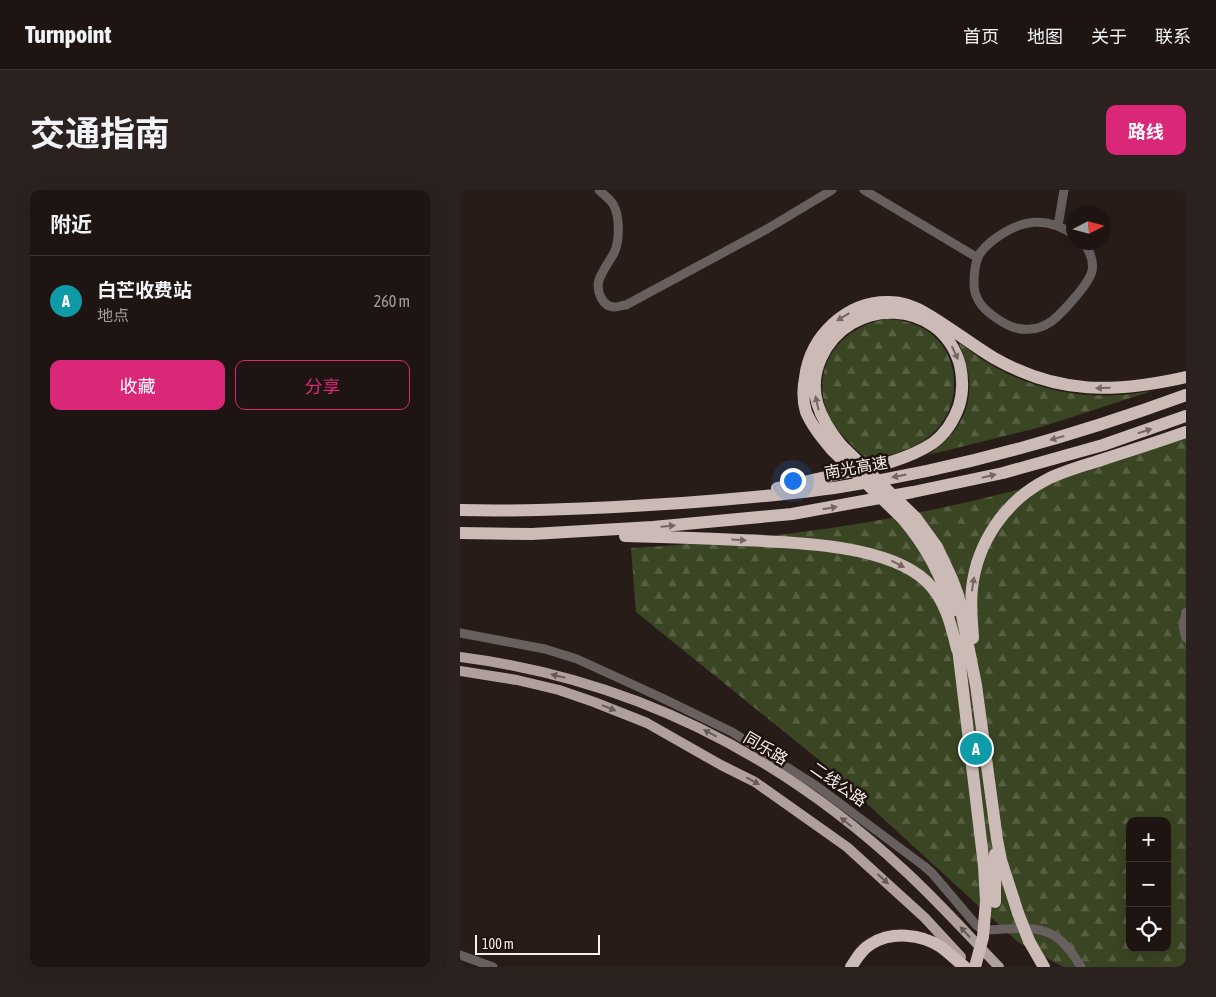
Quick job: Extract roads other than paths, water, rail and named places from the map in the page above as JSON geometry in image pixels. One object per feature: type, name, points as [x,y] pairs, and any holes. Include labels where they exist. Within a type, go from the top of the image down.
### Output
[{"type":"highway","points":[[1044,967],[1029,941],[1001,860],[976,685],[962,612],[952,579],[937,547],[916,518],[817,432],[806,410],[804,386],[806,363],[814,345],[829,326],[862,307],[876,303],[891,302],[906,304],[920,310],[1005,364],[1056,383],[1096,389],[1117,388],[1186,377]]},
{"type":"highway","points":[[718,500],[880,465],[916,453],[936,441],[956,415],[960,401],[962,386],[960,365],[951,345],[942,333],[929,323],[915,316],[901,312],[886,312],[860,318],[835,337],[822,355],[815,372],[815,393],[819,412],[836,447],[903,518],[925,547],[942,579],[953,613],[983,858],[991,901],[975,967]]},
{"type":"highway","name":"南光高速","points":[[460,510],[591,509],[718,500],[841,487],[940,468],[1055,439],[1186,394]]},
{"type":"highway","points":[[532,534],[736,520],[849,505],[1003,473],[1103,445],[1186,416]]},
{"type":"highway","points":[[976,685],[971,600],[974,574],[988,536],[1004,514],[1023,495],[1057,475],[1186,432]]},
{"type":"highway","points":[[460,533],[776,542],[825,546],[872,554],[886,558],[924,579],[932,588],[949,616],[958,649]]},
{"type":"highway","points":[[982,967],[990,936],[993,811]]},
{"type":"highway","points":[[851,967],[858,955],[870,944],[883,938],[898,935],[911,936],[940,947],[965,967]]},
{"type":"main road","name":"同乐路","points":[[460,657],[520,667],[620,695],[694,725],[740,749],[815,797],[889,857],[940,904],[999,967]]},
{"type":"main road","points":[[460,671],[518,680],[559,690],[594,702],[647,723],[755,782],[847,847],[925,918],[970,967]]},
{"type":"street","points":[[599,190],[613,204],[618,222],[618,238],[614,251],[599,281],[598,289],[606,305],[614,307],[626,305],[767,229],[832,190]]},
{"type":"street","points":[[864,190],[978,258]]},
{"type":"street","points":[[1058,226],[1064,190]]},
{"type":"street","points":[[1066,230],[1058,226],[1034,222],[1021,224],[989,243],[978,258],[975,267],[974,287],[976,297],[982,306],[1010,327],[1031,329],[1042,326],[1051,321],[1087,282],[1092,273],[1093,262],[1089,250]]},
{"type":"street","points":[[1186,612],[1183,627],[1186,638]]},
{"type":"street","name":"二线公路","points":[[460,633],[545,649],[577,660],[732,732],[818,787],[924,866],[977,926],[984,930],[1030,928],[1044,930],[1053,934],[1061,941],[1074,955],[1081,967]]},
{"type":"street","points":[[460,955],[493,967]]},
{"type":"place","name":"白芒收费站","points":[[976,749]]}]
